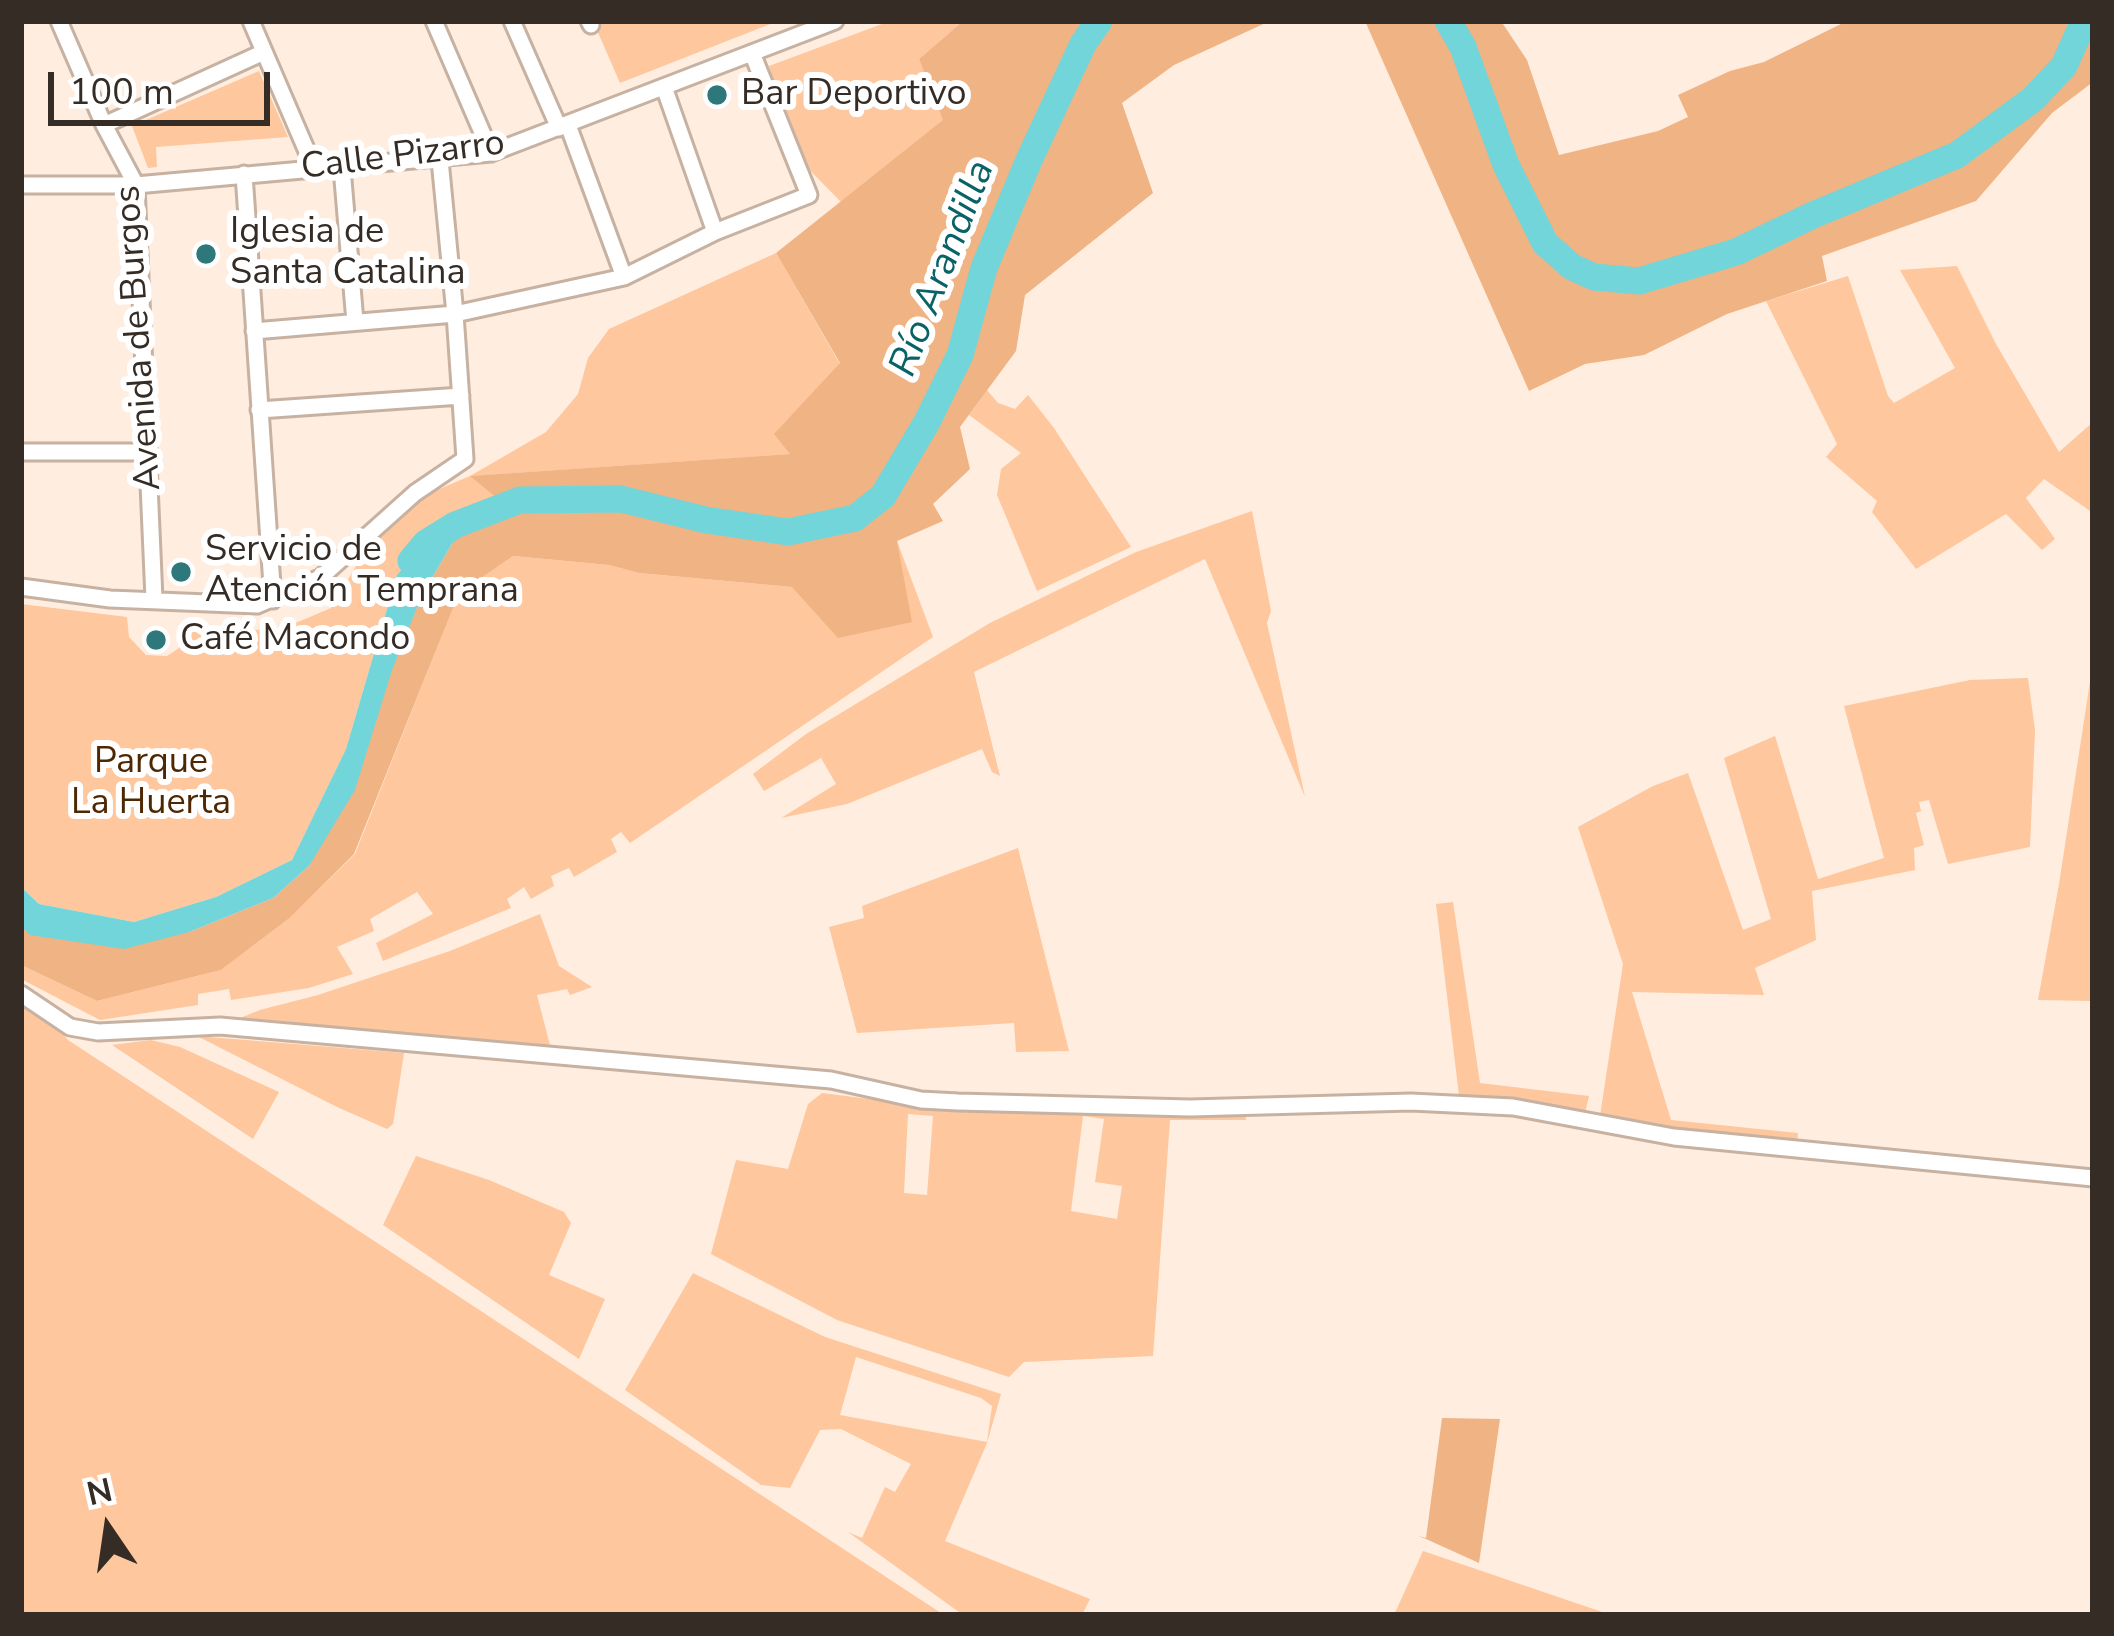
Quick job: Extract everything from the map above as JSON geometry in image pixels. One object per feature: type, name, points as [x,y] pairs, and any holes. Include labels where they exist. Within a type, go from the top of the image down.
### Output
[{"type":"street","name":"Avenida de Burgos","points":[[59,21],[136,185],[154,599]]},
{"type":"street","points":[[251,21],[315,170]]},
{"type":"street","points":[[434,21],[490,153]]},
{"type":"street","points":[[512,21],[563,126],[624,278]]},
{"type":"street","name":"Calle Pizarro","points":[[21,185],[136,185],[490,153],[835,21]]},
{"type":"street","points":[[104,125],[265,52]]},
{"type":"street","points":[[254,331],[455,314],[624,278],[715,232],[809,195],[752,53]]},
{"type":"street","points":[[664,87],[715,232]]},
{"type":"street","points":[[21,587],[110,598],[238,605],[273,600],[320,578],[416,493],[465,459],[440,160]]},
{"type":"street","points":[[342,168],[356,322]]},
{"type":"street","points":[[244,174],[273,600]]},
{"type":"street","points":[[259,406],[461,392]]},
{"type":"street","points":[[21,452],[149,452]]},
{"type":"street","points":[[21,994],[48,1015],[84,1031],[220,1026],[831,1080],[921,1100],[958,1102],[1190,1108],[1411,1102],[1513,1107],[1674,1137],[2093,1178]]},
{"type":"green space","points":[[593,21],[778,21],[620,83]]},
{"type":"green space","points":[[890,21],[963,21],[919,59],[944,120],[841,202],[791,151],[769,66]]},
{"type":"green space","points":[[259,71],[288,137],[156,147],[157,167],[148,168],[132,126]]},
{"type":"green space","name":"Parque La Huerta","points":[[776,253],[840,364],[775,434],[792,454],[472,476],[504,503],[476,515],[460,530],[454,526],[397,575],[346,749],[292,860],[216,897],[134,922],[39,904],[21,887],[21,604],[127,617],[129,637],[146,655],[167,656],[179,648],[188,629],[279,630],[331,608],[356,566],[411,501],[470,476],[546,432],[578,394],[588,358],[609,329]]},
{"type":"green space","points":[[1957,266],[2059,452],[2093,422],[2093,513],[2044,479],[2026,498],[2055,539],[2042,550],[2006,514],[1916,569],[1872,512],[1877,501],[1826,457],[1837,444],[1766,301],[1848,276],[1894,403],[1955,368],[1900,270]]},
{"type":"green space","points":[[987,390],[998,403],[1015,409],[1028,395],[1131,547],[1037,591],[997,495],[1001,469],[1021,453],[969,415]]},
{"type":"green space","points":[[1252,511],[1271,611],[1267,623],[1305,797],[1205,559],[974,672],[1000,776],[992,772],[982,749],[847,804],[781,818],[836,784],[821,758],[764,791],[753,774],[806,734],[990,623],[1136,552]]},
{"type":"green space","points":[[897,541],[933,637],[630,843],[621,832],[611,839],[617,852],[574,877],[569,868],[551,876],[554,886],[531,899],[524,887],[507,899],[511,908],[383,961],[376,943],[433,914],[417,892],[370,919],[374,931],[337,947],[353,974],[309,988],[231,1000],[229,989],[198,994],[198,1005],[100,1020],[21,979],[21,965],[97,1001],[221,970],[291,917],[355,854],[459,592],[513,556],[792,587]]},
{"type":"green space","points":[[2093,662],[2093,1001],[2038,1000],[2059,884]]},
{"type":"green space","points":[[2028,678],[2035,730],[2030,847],[1948,864],[1929,800],[1919,802],[1921,811],[1916,813],[1924,845],[1914,848],[1915,870],[1812,891],[1816,940],[1755,968],[1764,995],[1632,992],[1671,1120],[1798,1133],[1797,1143],[1673,1132],[1600,1116],[1623,964],[1578,827],[1653,786],[1688,773],[1743,930],[1771,919],[1724,758],[1775,736],[1818,879],[1884,858],[1844,706],[1970,680]]},
{"type":"green space","points":[[1018,848],[1069,1051],[1016,1052],[1014,1023],[857,1033],[829,927],[864,918],[862,906]]},
{"type":"green space","points":[[1453,902],[1480,1083],[1589,1096],[1585,1113],[1460,1104],[1436,904]]},
{"type":"green space","points":[[540,914],[559,966],[592,987],[570,995],[567,989],[537,995],[553,1057],[220,1026],[450,951]]},
{"type":"green space","points":[[21,987],[68,1040],[944,1615],[21,1615]]},
{"type":"green space","points":[[197,1036],[404,1053],[393,1124],[387,1129],[337,1107]]},
{"type":"green space","points":[[151,1040],[180,1047],[279,1092],[253,1139],[112,1045]]},
{"type":"green space","points":[[822,1093],[957,1110],[1246,1113],[1246,1120],[1170,1120],[1153,1356],[1024,1362],[1009,1377],[837,1320],[711,1254],[736,1160],[788,1169],[808,1104]],"holes":[[[908,1114],[933,1116],[927,1195],[904,1193]],[[1083,1116],[1104,1119],[1095,1182],[1122,1186],[1117,1219],[1071,1211]]]},
{"type":"green space","points":[[416,1156],[564,1212],[571,1223],[549,1275],[605,1299],[579,1359],[383,1225]]},
{"type":"green space","points":[[693,1273],[825,1337],[1001,1394],[987,1443],[945,1541],[1090,1599],[1082,1615],[963,1615],[848,1532],[862,1538],[885,1487],[895,1492],[911,1464],[841,1429],[820,1430],[790,1488],[761,1485],[625,1390]],"holes":[[[856,1357],[981,1398],[992,1406],[987,1442],[840,1415]]]},
{"type":"green space","points":[[1423,1551],[1611,1615],[1394,1615]]},
{"type":"shaded area","points":[[963,21],[1270,21],[1174,65],[1122,103],[1153,193],[1025,295],[1016,351],[960,427],[970,469],[933,504],[943,521],[897,541],[912,622],[838,638],[792,587],[513,556],[459,593],[354,854],[291,917],[221,970],[97,1001],[21,965],[21,926],[31,935],[189,932],[273,898],[309,866],[422,595],[460,530],[476,515],[503,503],[470,476],[790,454],[774,434],[840,363],[776,253],[943,120],[919,59]]},
{"type":"shaded area","points":[[1365,21],[1501,21],[1527,60],[1559,155],[1658,131],[1688,117],[1678,95],[1730,71],[1764,62],[1847,21],[2093,21],[2093,82],[2052,113],[1976,201],[1822,256],[1827,281],[1727,314],[1644,355],[1585,364],[1529,391]]},
{"type":"shaded area","points":[[1442,1418],[1500,1419],[1479,1563],[1418,1536],[1426,1538]]},
{"type":"water","points":[[455,525],[460,530],[422,595],[392,670],[355,790],[309,866],[273,898],[189,932],[124,949],[30,935],[21,926],[21,887],[39,904],[134,922],[216,897],[292,860],[346,749],[397,575],[426,543]]},
{"type":"waterway","name":"Río Arandilla","points":[[411,561],[426,543],[455,525],[520,500],[621,499],[706,520],[788,532],[855,518],[883,496],[960,355],[984,268],[1083,44],[1099,21]]},
{"type":"waterway","name":"Río Arandilla","points":[[1448,21],[1463,47],[1506,165],[1545,243],[1572,267],[1594,277],[1639,281],[1736,252],[1957,155],[2033,99],[2064,66],[2084,21]]},
{"type":"place","name":"Bar Deportivo","points":[[717,95]]},
{"type":"place","name":"Iglesia de Santa Catalina","points":[[206,254]]},
{"type":"place","name":"Servicio de Atención Temprana","points":[[181,572]]},
{"type":"place","name":"Café Macondo","points":[[156,640]]}]
